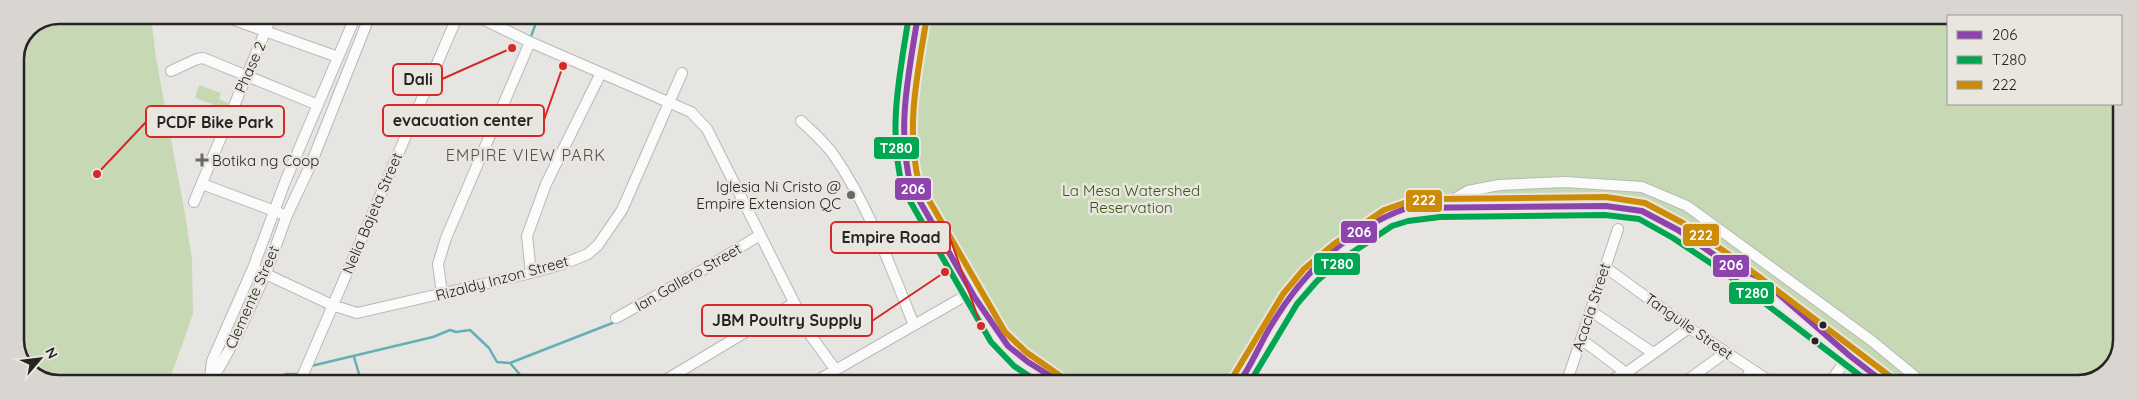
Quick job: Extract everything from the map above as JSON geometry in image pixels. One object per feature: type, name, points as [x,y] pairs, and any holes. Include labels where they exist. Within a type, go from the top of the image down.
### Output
[{"type":"main road","points":[[917,24],[903,122],[902,144],[905,169],[911,186],[998,337],[1020,359],[1043,375]]},
{"type":"main road","points":[[1244,375],[1290,300],[1318,269],[1345,246],[1388,218],[1406,212],[1438,208],[1606,206],[1626,207],[1642,211],[1678,230],[1729,265],[1874,375]]},
{"type":"street","points":[[244,24],[338,57]]},
{"type":"street","name":"Phase 2","points":[[194,202],[269,24]]},
{"type":"street","name":"Clemente Street","points":[[209,375],[212,361],[253,268],[276,212],[285,182],[352,24]]},
{"type":"street","name":"Clemente Street","points":[[213,375],[237,336],[266,273],[287,215],[366,24]]},
{"type":"street","name":"Nelia Bajeta Street","points":[[303,375],[454,24]]},
{"type":"street","points":[[493,24],[691,112],[707,129],[811,336],[835,370]]},
{"type":"street","points":[[440,294],[438,264],[446,238],[530,42]]},
{"type":"street","points":[[171,71],[200,58],[318,104]]},
{"type":"street","points":[[332,73],[343,78]]},
{"type":"street","points":[[531,273],[527,236],[546,184],[601,73]]},
{"type":"street","name":"Rizaldy Inzon Street","points":[[253,268],[332,305],[357,313],[531,273],[588,254],[598,245],[612,226],[630,196],[682,73]]},
{"type":"street","points":[[313,117],[326,123]]},
{"type":"street","points":[[801,121],[832,152],[858,197],[885,254],[914,325]]},
{"type":"street","points":[[1438,208],[1468,191],[1499,185],[1564,182],[1642,187],[1687,206],[1872,341],[1914,375]]},
{"type":"street","points":[[202,184],[287,215]]},
{"type":"street","name":"Acacia Street","points":[[1569,375],[1618,229]]},
{"type":"street","name":"Ian Gallero Street","points":[[616,318],[706,268],[760,235]]},
{"type":"street","name":"Tanguile Street","points":[[1604,267],[1725,353],[1760,375]]},
{"type":"street","points":[[826,375],[972,292]]},
{"type":"street","points":[[674,375],[794,303]]},
{"type":"street","points":[[1591,311],[1653,353]]},
{"type":"street","points":[[1622,375],[1689,328]]},
{"type":"street","points":[[1581,339],[1626,373]]},
{"type":"street","points":[[1694,375],[1725,353]]},
{"type":"street","points":[[1841,375],[1850,356]]},
{"type":"street","points":[[1748,375],[1751,369]]},
{"type":"green space","points":[[52,24],[152,24],[156,58],[192,260],[193,314],[171,375],[54,375],[41,371],[28,358],[24,347],[24,52],[26,45],[34,34],[45,26]]},
{"type":"green space","name":"La Mesa Watershed Reservation","points":[[917,24],[1947,24],[1947,105],[2113,105],[2113,345],[2110,356],[2101,367],[2085,375],[1874,375],[1759,277],[1729,265],[1642,211],[1415,209],[1322,261],[1244,375],[1050,375],[1008,346],[905,169]]},
{"type":"green space","points":[[199,85],[221,93],[219,99],[228,103],[226,109],[195,98]]},
{"type":"waterway","points":[[530,39],[536,24]]},
{"type":"waterway","points":[[510,363],[615,322]]},
{"type":"waterway","points":[[311,366],[433,337],[450,330],[456,332],[470,330],[489,348],[497,362],[510,363],[520,375]]},
{"type":"waterway","points":[[354,357],[359,375]]},
{"type":"waterway","points":[[284,375],[296,374]]},
{"type":"transit line","name":"T280","points":[[908,24],[899,80],[895,124],[898,167],[903,189],[991,342],[1014,366],[1028,375]]},
{"type":"transit line","name":"206","points":[[917,24],[908,79],[904,122],[904,143],[911,186],[975,298],[1008,346],[1049,375]]},
{"type":"transit line","name":"222","points":[[926,24],[914,100],[913,120],[913,141],[919,183],[1005,332],[1026,352],[1059,375]]},
{"type":"transit line","name":"222","points":[[1234,375],[1283,294],[1304,269],[1334,244],[1384,210],[1404,203],[1439,199],[1606,197],[1645,203],[1683,223],[1734,258],[1888,375]]},
{"type":"transit line","name":"206","points":[[1244,375],[1272,324],[1298,286],[1347,240],[1386,217],[1407,208],[1606,206],[1642,211],[1678,230],[1729,265],[1759,277],[1874,375]]},
{"type":"transit line","name":"T280","points":[[1254,375],[1297,304],[1317,281],[1344,258],[1392,226],[1408,221],[1440,217],[1605,215],[1639,219],[1673,238],[1724,272],[1859,375]]},
{"type":"place","name":"Dali","points":[[512,48]]},
{"type":"place","name":"evacuation center","points":[[563,66]]},
{"type":"place","name":"Botika ng Coop","points":[[202,160]]},
{"type":"place","name":"PCDF Bike Park","points":[[97,174]]},
{"type":"place","name":"Iglesia Ni Cristo @ Empire Extension QC","points":[[851,195]]},
{"type":"place","name":"JBM Poultry Supply","points":[[945,272]]},
{"type":"place","name":"Empire Road","points":[[981,326]]},
{"type":"district","name":"EMPIRE VIEW PARK","points":[[526,155]]}]
